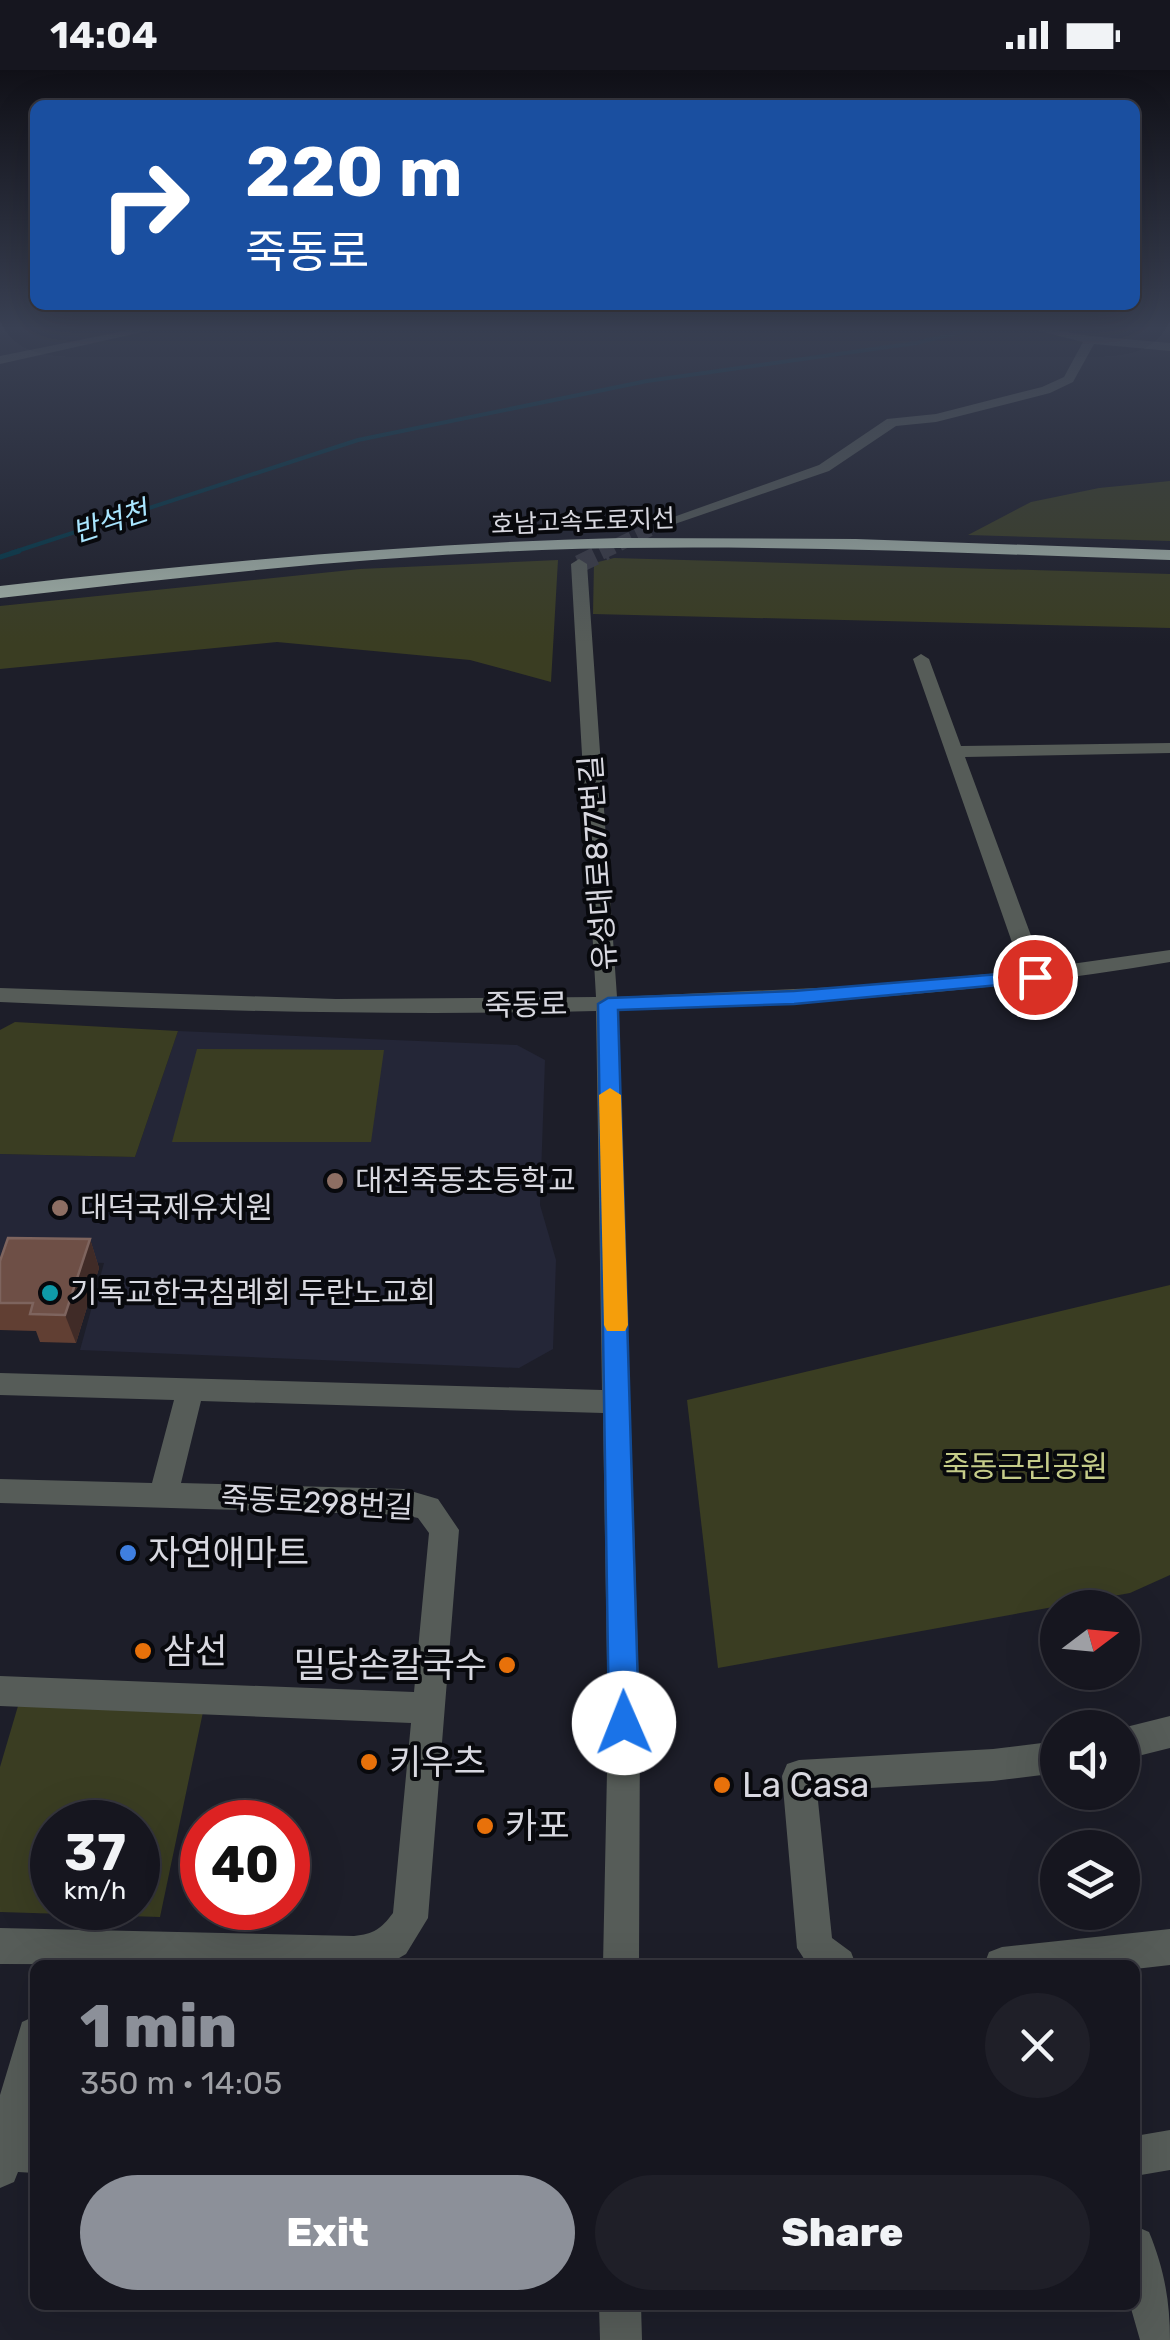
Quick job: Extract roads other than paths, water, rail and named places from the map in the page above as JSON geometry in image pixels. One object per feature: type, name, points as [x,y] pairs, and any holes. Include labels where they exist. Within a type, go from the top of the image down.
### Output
[{"type":"highway","name":"호남고속도로지선","points":[[3,585],[230,556],[542,538],[706,534],[1170,546]]},
{"type":"highway","name":"호남고속도로지선","points":[[3,585],[351,555],[543,546],[694,543],[1170,555]]},
{"type":"street","points":[[661,524],[824,468],[880,433]]},
{"type":"street","name":"유성대로877번길","points":[[579,564],[608,1004],[624,1723],[621,1960]]},
{"type":"street","points":[[921,659],[1035,977]]},
{"type":"street","points":[[954,752],[1170,748]]},
{"type":"street","name":"죽동로","points":[[0,995],[310,1008],[794,998],[1035,977],[1170,956]]},
{"type":"street","points":[[0,1384],[618,1402]]},
{"type":"street","points":[[162,1496],[190,1391]]},
{"type":"street","name":"죽동로298번길","points":[[0,1491],[404,1502],[428,1508],[444,1530],[410,1918],[397,1939],[380,1952],[56,1957],[0,1946]]},
{"type":"street","points":[[0,1691],[427,1708]]},
{"type":"street","points":[[1140,1740],[1170,1732]]},
{"type":"street","points":[[831,1960],[815,1948],[799,1776],[1040,1760]]},
{"type":"street","points":[[1074,1960],[1170,1946]]},
{"type":"street","points":[[10,2156],[30,2059]]},
{"type":"street","points":[[1140,2155],[1170,2150]]},
{"type":"street","points":[[1140,2264],[1161,2340]]},
{"type":"street","points":[[620,2310],[621,2340]]},
{"type":"waterway","name":"반석천","points":[[11,553],[358,440],[393,433]]},
{"type":"waterway","name":"반석천","points":[[0,557],[19,551]]},
{"type":"tunnel","points":[[601,553],[661,524]]},
{"type":"tunnel","points":[[579,564],[606,551]]},
{"type":"place","name":"대전죽동초등학교","points":[[335,1181]]},
{"type":"place","name":"대덕국제유치원","points":[[60,1208]]},
{"type":"place","name":"기독교한국침례회 두란노교회","points":[[50,1293]]},
{"type":"place","name":"자연애마트","points":[[128,1553]]},
{"type":"place","name":"삼선","points":[[143,1651]]},
{"type":"place","name":"밀당손칼국수","points":[[507,1665]]},
{"type":"place","name":"키우츠","points":[[369,1762]]},
{"type":"place","name":"La Casa","points":[[722,1785]]},
{"type":"place","name":"카포","points":[[485,1826]]},
{"type":"park label","name":"죽동근린공원","points":[[1025,1467]]}]
